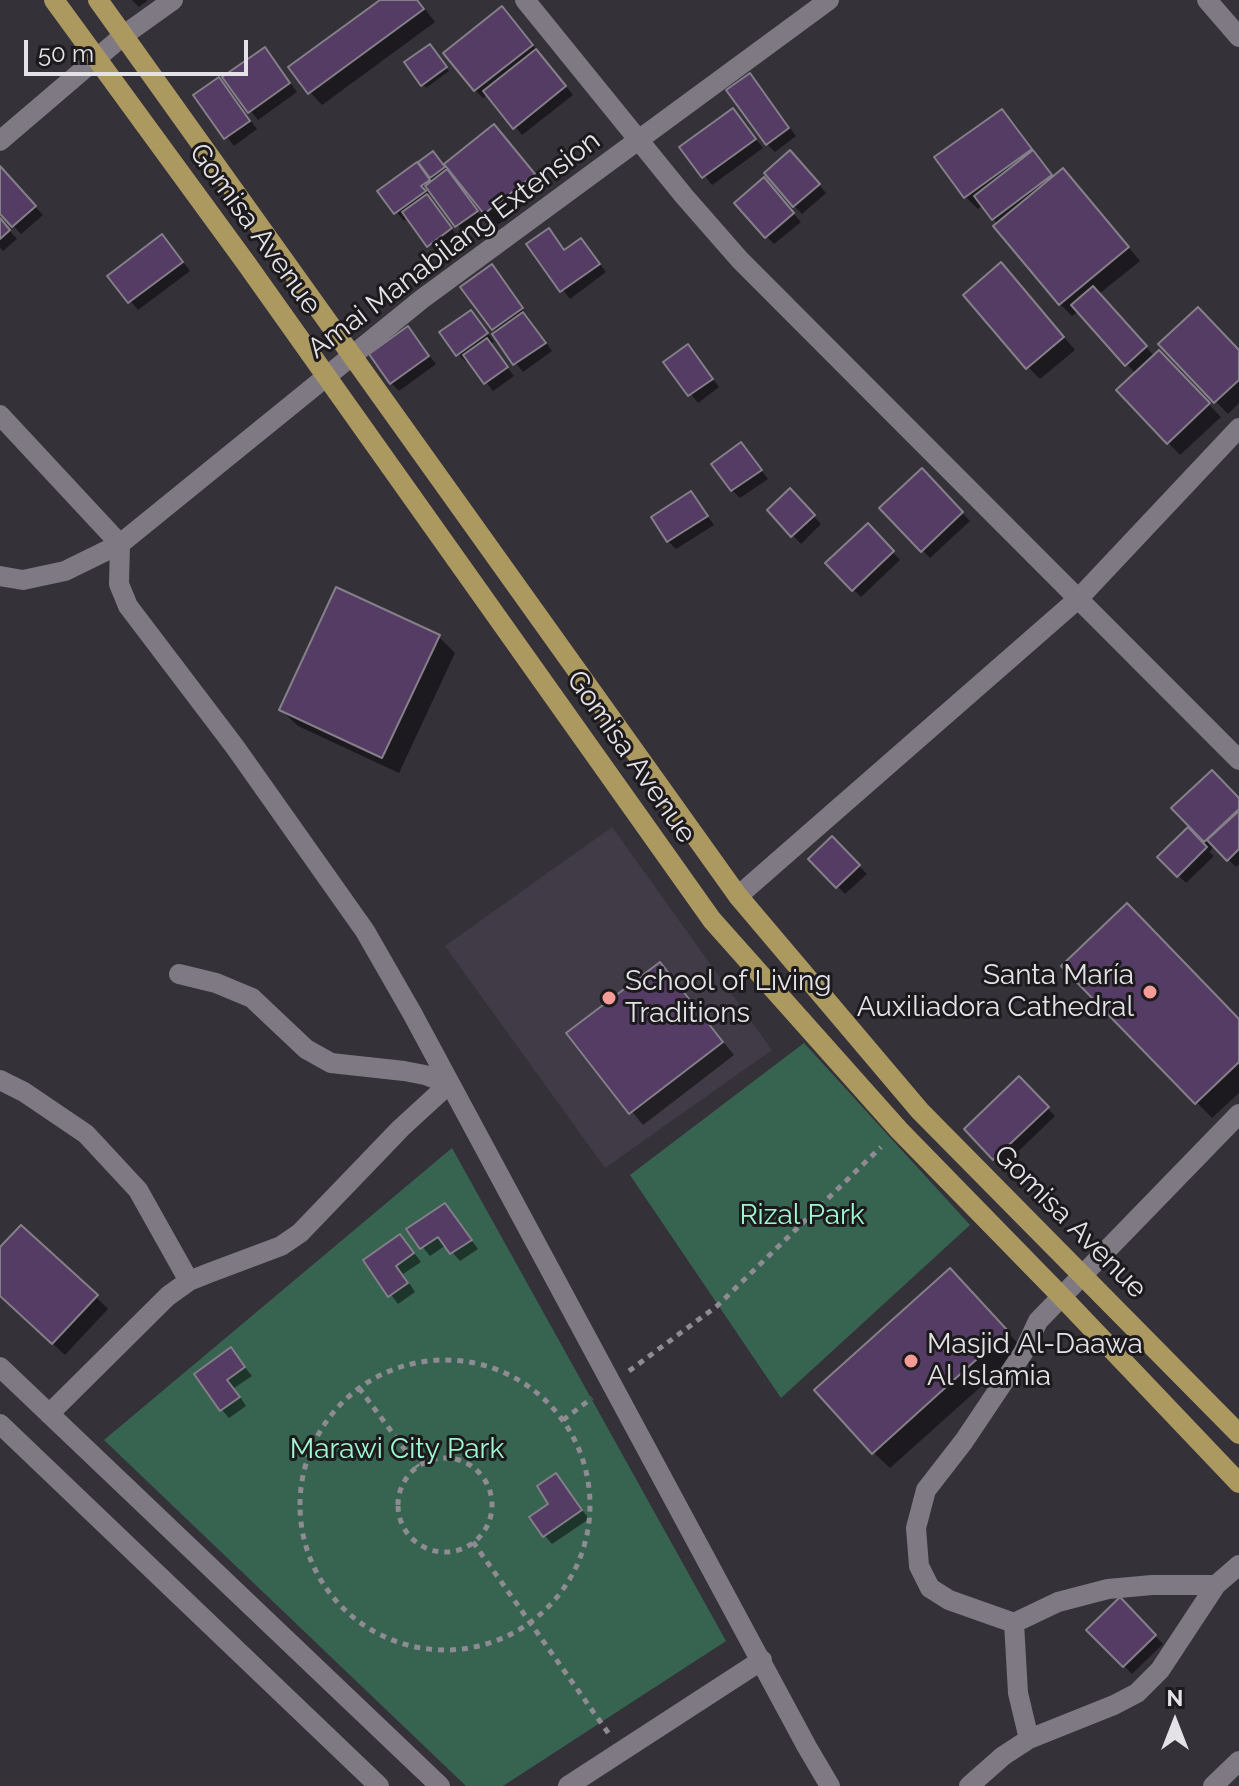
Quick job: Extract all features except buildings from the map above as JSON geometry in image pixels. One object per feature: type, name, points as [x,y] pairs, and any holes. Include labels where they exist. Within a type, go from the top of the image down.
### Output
[{"type":"main road","name":"Gomisa Avenue","points":[[54,0],[327,377],[712,920],[899,1130],[1239,1483]]},
{"type":"main road","name":"Gomisa Avenue","points":[[98,0],[738,896],[920,1111],[1239,1434]]},
{"type":"street","points":[[0,141],[124,35],[173,0]]},
{"type":"street","points":[[525,0],[740,260],[1239,760]]},
{"type":"street","name":"Amai Manabilang Extension","points":[[0,576],[23,580],[65,571],[120,544],[422,299],[829,0]]},
{"type":"street","points":[[1207,0],[1239,37]]},
{"type":"street","points":[[0,415],[120,544],[119,584],[128,606],[244,760],[365,931],[830,1786]]},
{"type":"street","points":[[738,896],[1079,598],[1239,428]]},
{"type":"street","points":[[179,974],[216,983],[252,998],[306,1049],[331,1063],[404,1071],[449,1084]]},
{"type":"street","points":[[0,1080],[24,1092],[86,1134],[138,1190],[189,1281]]},
{"type":"street","points":[[49,1414],[168,1296],[189,1281],[281,1246],[300,1233],[401,1128],[449,1084]]},
{"type":"street","points":[[1216,1585],[1108,1589],[1058,1602],[1014,1623],[949,1600],[930,1588],[919,1566],[916,1528],[926,1490],[964,1441],[1023,1353],[1038,1321],[1239,1114]]},
{"type":"street","points":[[0,1367],[440,1786]]},
{"type":"street","points":[[0,1424],[379,1786]]},
{"type":"street","points":[[969,1786],[1003,1756],[1029,1739],[1137,1693],[1160,1670],[1216,1585],[1239,1565]]},
{"type":"street","points":[[1014,1623],[1018,1693],[1029,1739]]},
{"type":"street","points":[[568,1786],[762,1660]]},
{"type":"street","points":[[1213,1786],[1239,1761]]},
{"type":"path","points":[[563,1420],[717,1306],[899,1130]]},
{"type":"path","points":[[433,1360],[472,1362],[492,1367],[527,1385],[543,1397],[563,1420],[578,1445],[590,1482],[587,1542],[571,1578],[547,1609],[531,1622],[496,1641],[458,1650],[438,1650],[409,1645],[381,1635],[347,1613],[333,1598],[312,1565],[305,1546],[300,1487],[304,1468],[319,1432],[344,1400],[359,1388],[376,1377],[413,1363],[433,1360]]},
{"type":"path","points":[[359,1388],[418,1467]]},
{"type":"path","points":[[447,1458],[472,1466],[481,1475],[490,1491],[492,1510],[486,1528],[473,1542],[455,1550],[437,1551],[419,1543],[405,1530],[398,1499],[405,1481],[418,1467],[429,1461],[447,1458]]},
{"type":"path","points":[[473,1542],[621,1751]]},
{"type":"shaded area","name":"School of Living Traditions","points":[[612,827],[772,1050],[605,1168],[445,946]]},
{"type":"green space","name":"Rizal Park","points":[[804,1043],[970,1225],[781,1398],[630,1175]]},
{"type":"green space","name":"Marawi City Park","points":[[452,1148],[726,1641],[503,1786],[466,1786],[104,1440]]},
{"type":"place","name":"Santa María Auxiliadora Cathedral","points":[[1150,992]]},
{"type":"place","name":"School of Living Traditions","points":[[609,998]]},
{"type":"place","name":"Masjid Al-Daawa Al Islamia","points":[[911,1361]]}]
